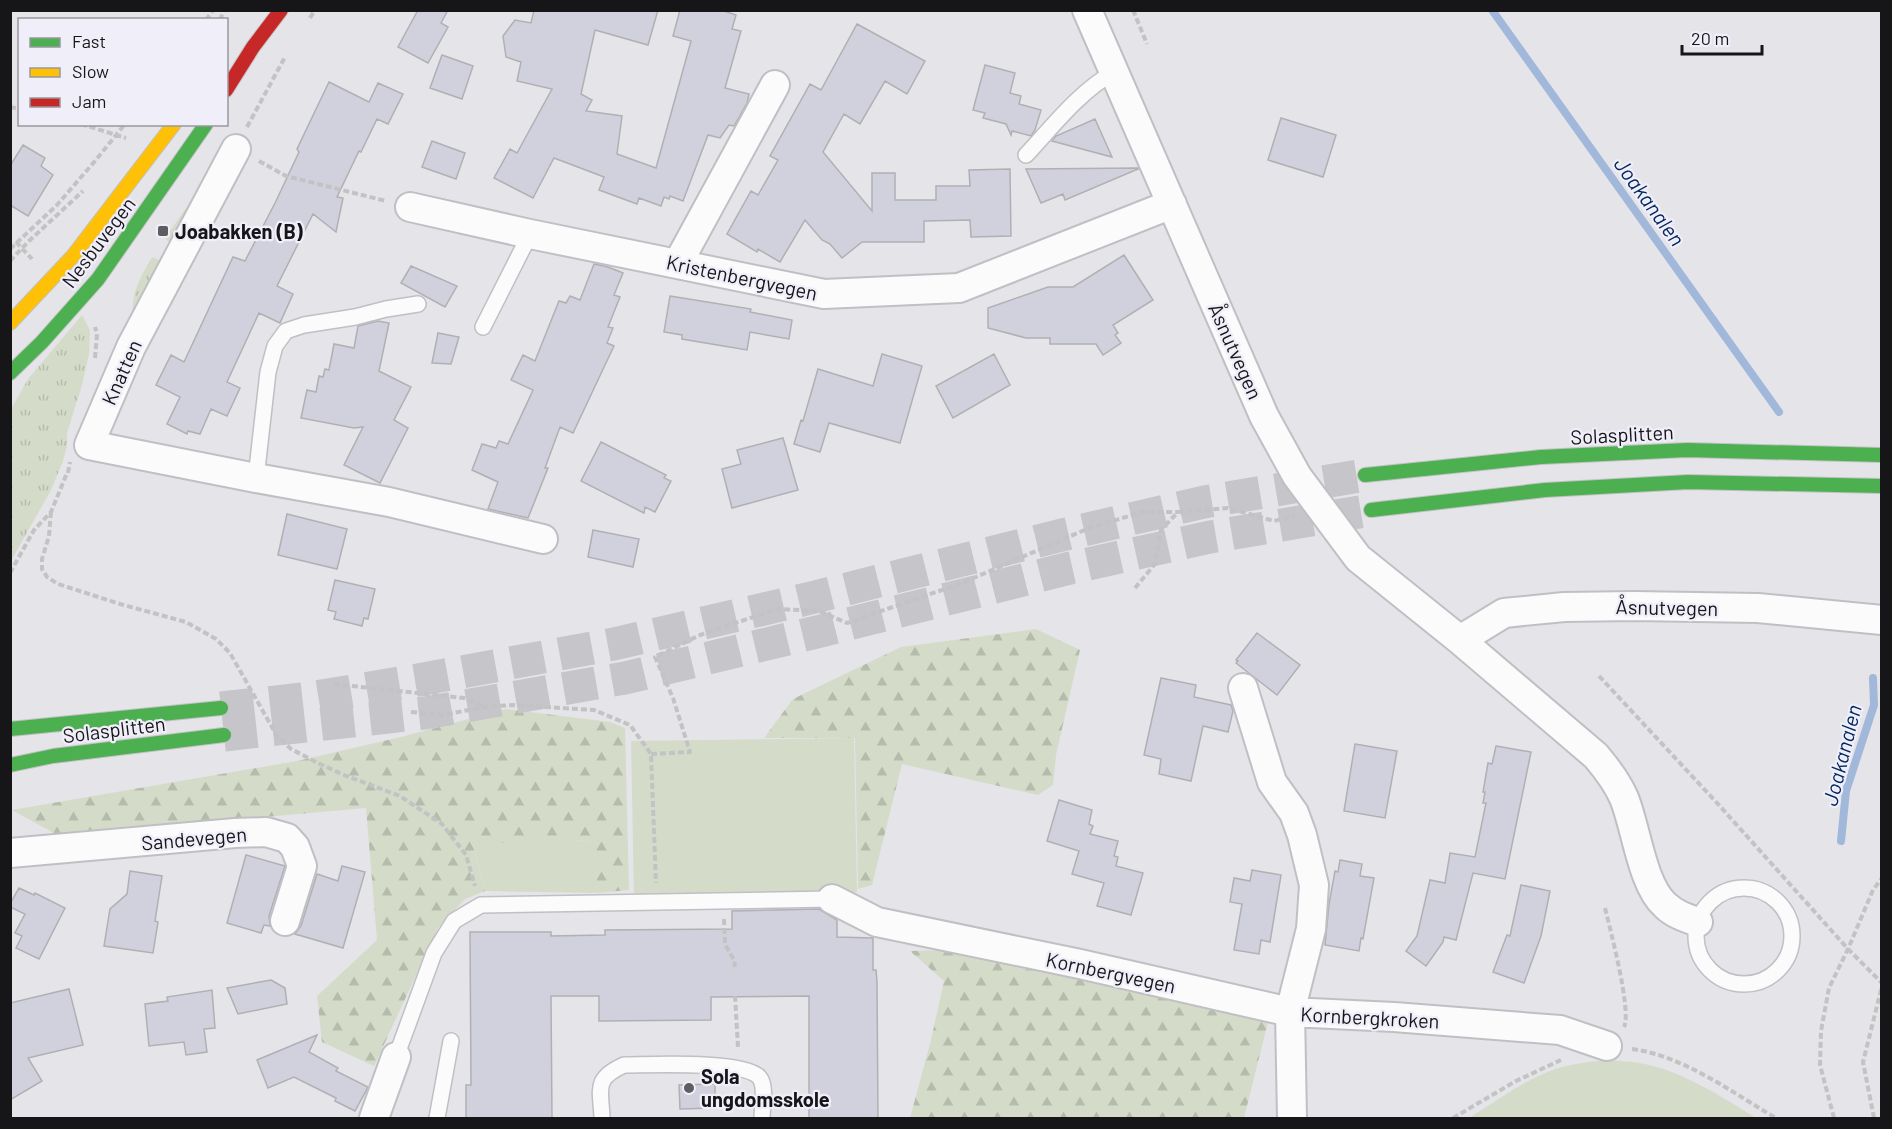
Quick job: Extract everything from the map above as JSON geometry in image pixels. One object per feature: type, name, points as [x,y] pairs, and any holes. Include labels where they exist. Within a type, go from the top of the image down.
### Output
[{"type":"main road","points":[[228,87],[253,47],[281,10]]},
{"type":"main road","points":[[228,70],[253,47]]},
{"type":"main road","name":"Nesbuvegen","points":[[10,323],[74,256],[172,126]]},
{"type":"main road","name":"Nesbuvegen","points":[[10,373],[42,342],[98,279],[203,126]]},
{"type":"main road","name":"Solasplitten","points":[[1365,475],[1541,457],[1687,450],[1881,455]]},
{"type":"main road","points":[[1371,510],[1545,490],[1676,483],[1881,486]]},
{"type":"main road","name":"Solasplitten","points":[[10,729],[221,708]]},
{"type":"main road","name":"Solasplitten","points":[[10,765],[53,756],[224,735]]},
{"type":"street","name":"Åsnutvegen","points":[[1087,10],[1264,416],[1297,476],[1358,558],[1460,640],[1596,756],[1612,776],[1624,799],[1649,879],[1656,894],[1665,905],[1681,916],[1698,922]]},
{"type":"street","points":[[678,263],[775,85]]},
{"type":"street","points":[[203,126],[243,153]]},
{"type":"street","name":"Knatten","points":[[88,445],[131,347],[243,153]]},
{"type":"street","name":"Kristenbergvegen","points":[[410,207],[824,294],[959,288],[1172,204]]},
{"type":"street","points":[[88,445],[389,502],[543,539]]},
{"type":"street","name":"Åsnutvegen","points":[[1460,640],[1504,613],[1564,607],[1758,608],[1881,620]]},
{"type":"street","name":"Kornbergkroken","points":[[1243,688],[1272,782],[1294,813],[1314,885],[1311,929],[1290,1012],[1394,1017],[1560,1030],[1607,1046]]},
{"type":"street","name":"Sandevegen","points":[[10,853],[266,832],[287,838],[295,847],[302,866],[285,921]]},
{"type":"street","name":"Kornbergvegen","points":[[832,899],[877,922],[1080,964],[1290,1012]]},
{"type":"street","points":[[1290,1012],[1292,1119]]},
{"type":"street","points":[[374,1119],[396,1057]]},
{"type":"lane","points":[[1026,155],[1085,93],[1114,72]]},
{"type":"lane","points":[[483,327],[530,234]]},
{"type":"lane","points":[[256,478],[268,372],[275,346],[286,331],[304,325],[418,304]]},
{"type":"lane","points":[[1745,888],[1761,891],[1785,910],[1791,925],[1792,940],[1788,956],[1780,969],[1767,978],[1752,984],[1735,984],[1720,978],[1708,968],[1699,954],[1696,938],[1698,922],[1705,908],[1716,897],[1730,890],[1745,888]]},
{"type":"lane","points":[[396,1057],[434,953],[454,921],[481,905],[832,899]]},
{"type":"lane","points":[[437,1119],[451,1041]]},
{"type":"lane","points":[[602,1119],[601,1086],[603,1078],[609,1072],[624,1065],[635,1065],[724,1066],[751,1072],[759,1077],[763,1085],[762,1119]]},
{"type":"path","points":[[309,20],[315,10]]},
{"type":"path","points":[[1133,10],[1147,44]]},
{"type":"path","points":[[286,56],[259,102],[243,153],[286,176],[410,207]]},
{"type":"path","points":[[88,126],[133,139]]},
{"type":"path","points":[[10,249],[57,205],[124,126]]},
{"type":"path","points":[[10,261],[88,186]]},
{"type":"path","points":[[16,242],[38,264]]},
{"type":"path","points":[[88,445],[68,473],[51,512],[49,536],[42,559],[42,569],[47,577],[58,584],[186,622],[216,639],[230,653],[277,736],[291,749],[344,775],[400,796],[442,824],[466,855],[481,905]]},
{"type":"path","points":[[651,754],[690,752],[673,698],[655,657],[700,635],[777,609],[819,611],[847,622],[962,583],[1086,529],[1142,512],[1228,508],[1274,521],[1303,514]]},
{"type":"path","points":[[10,573],[34,530],[51,512]]},
{"type":"path","points":[[1135,588],[1155,564],[1161,530],[1178,512]]},
{"type":"path","points":[[1599,676],[1881,984],[1863,1062],[1874,1119]]},
{"type":"path","points":[[334,684],[464,698],[484,707]]},
{"type":"path","points":[[411,712],[443,716],[484,707],[512,705],[594,710],[630,725],[651,754],[656,902]]},
{"type":"path","points":[[1834,1119],[1820,1065],[1821,1031],[1829,988],[1873,890],[1881,878]]},
{"type":"path","points":[[723,901],[725,944],[734,960],[735,967]]},
{"type":"path","points":[[1605,908],[1624,1000],[1626,1022],[1620,1035],[1607,1046]]},
{"type":"path","points":[[735,996],[737,1044]]},
{"type":"path","points":[[1453,1119],[1516,1081],[1550,1064],[1607,1046],[1661,1055],[1680,1062],[1776,1119]]},
{"type":"green space","points":[[196,194],[171,244],[165,238]]},
{"type":"green space","points":[[171,244],[133,320],[133,302],[137,287],[152,257],[159,260]]},
{"type":"green space","points":[[82,315],[90,330],[89,354],[67,433],[67,446],[63,461],[51,490],[11,561],[11,409],[28,379]]},
{"type":"green space","points":[[1036,629],[1080,650],[1056,755],[1053,785],[1038,795],[902,764],[872,885],[858,889],[855,738],[764,738],[793,699],[901,647]]},
{"type":"green space","points":[[506,709],[610,722],[625,728],[629,890],[598,893],[593,840],[473,845],[485,891],[465,899],[438,928],[374,1066],[322,1042],[317,996],[377,940],[366,808],[166,826],[68,841],[12,810],[297,761],[401,737]]},
{"type":"green space","points":[[854,738],[857,892],[634,896],[631,741]]},
{"type":"green space","points":[[594,840],[598,893],[485,891],[473,844]]},
{"type":"green space","points":[[983,949],[1269,1018],[1244,1118],[910,1118],[944,981],[910,951]]},
{"type":"green space","points":[[1606,1060],[1639,1063],[1670,1071],[1700,1085],[1756,1118],[1469,1118],[1518,1086],[1550,1071]]},
{"type":"building","points":[[418,10],[448,10],[441,23],[448,27],[428,63],[398,47]]},
{"type":"building","points":[[534,10],[658,10],[648,45],[595,30],[581,94],[592,100],[586,111],[622,116],[617,154],[656,168],[691,41],[673,36],[680,10],[721,10],[736,15],[732,29],[741,31],[725,88],[749,94],[747,103],[734,126],[729,125],[720,138],[708,135],[683,201],[670,196],[669,199],[664,197],[661,206],[639,198],[637,204],[599,190],[604,177],[554,158],[533,198],[494,178],[510,149],[517,153],[552,89],[517,81],[521,62],[506,57],[503,36],[515,20],[531,23]]},
{"type":"building","points":[[857,24],[925,61],[907,94],[885,81],[860,124],[844,114],[823,152],[872,211],[872,173],[895,173],[895,200],[936,200],[936,186],[970,186],[969,170],[1010,169],[1011,236],[971,237],[970,220],[924,221],[924,242],[862,242],[842,258],[805,220],[780,262],[758,249],[757,252],[727,234],[751,191],[758,195],[778,160],[770,156],[810,84],[821,90]]},
{"type":"building","points":[[442,55],[473,66],[462,99],[430,88]]},
{"type":"building","points":[[985,65],[1015,73],[1010,93],[1021,96],[1019,104],[1041,110],[1031,136],[1012,131],[1011,135],[1006,124],[983,118],[985,113],[973,110]]},
{"type":"building","points":[[329,82],[369,102],[378,83],[403,94],[388,124],[377,119],[361,152],[359,151],[337,197],[343,198],[336,232],[313,214],[277,286],[293,294],[280,323],[259,313],[227,382],[240,388],[227,416],[211,409],[200,434],[188,431],[187,434],[167,424],[180,397],[156,385],[171,355],[184,362],[233,257],[245,261],[299,152],[297,149]]},
{"type":"building","points":[[1281,118],[1336,135],[1323,177],[1268,160]]},
{"type":"building","points":[[1095,119],[1112,157],[1052,141],[1056,136]]},
{"type":"building","points":[[432,141],[465,153],[456,179],[422,167]]},
{"type":"building","points":[[23,145],[45,158],[41,166],[53,175],[28,216],[10,205],[10,166]]},
{"type":"building","points":[[1138,168],[1065,200],[1063,194],[1041,203],[1026,169]]},
{"type":"building","points":[[1124,255],[1153,300],[1113,325],[1118,333],[1115,335],[1121,343],[1103,355],[1096,344],[1050,344],[1050,338],[1026,338],[988,328],[988,308],[1048,287],[1073,287]]},
{"type":"building","points":[[594,264],[623,273],[614,295],[620,297],[608,327],[613,328],[607,343],[614,346],[573,433],[560,427],[545,468],[548,468],[528,518],[488,509],[498,482],[472,470],[482,444],[496,448],[499,441],[508,444],[533,390],[511,380],[523,355],[535,361],[559,301],[566,303],[570,296],[580,300]]},
{"type":"building","points":[[411,266],[457,286],[445,307],[401,283]]},
{"type":"building","points":[[670,296],[751,309],[750,312],[792,320],[789,339],[750,332],[747,350],[682,339],[682,335],[664,332]]},
{"type":"building","points":[[378,321],[389,323],[379,371],[411,387],[394,420],[408,428],[380,483],[344,465],[363,427],[354,428],[301,418],[307,390],[316,392],[319,376],[323,377],[325,369],[329,370],[334,344],[354,348],[358,326]]},
{"type":"building","points":[[438,333],[459,337],[451,364],[432,363]]},
{"type":"building","points":[[882,354],[922,366],[900,443],[829,423],[820,452],[794,444],[818,369],[873,386]]},
{"type":"building","points":[[994,354],[1010,385],[953,418],[936,386]]},
{"type":"building","points":[[783,438],[798,490],[732,508],[722,469],[741,464],[737,450]]},
{"type":"building","points":[[601,442],[666,475],[664,478],[671,481],[655,512],[645,507],[644,513],[581,481]]},
{"type":"building","points":[[287,514],[347,529],[337,569],[278,555]]},
{"type":"building","points":[[593,530],[639,539],[633,567],[588,557]]},
{"type":"building","points":[[335,580],[375,589],[368,619],[364,618],[362,626],[334,619],[336,612],[328,610]]},
{"type":"building","points":[[1257,633],[1300,665],[1277,695],[1236,663]]},
{"type":"building","points":[[1161,678],[1196,685],[1194,697],[1231,705],[1233,711],[1228,732],[1203,726],[1191,781],[1159,774],[1161,759],[1144,755]]},
{"type":"building","points":[[1355,744],[1397,751],[1385,818],[1344,811]]},
{"type":"building","points":[[1496,746],[1531,752],[1505,879],[1473,873],[1456,940],[1444,937],[1426,966],[1406,951],[1417,936],[1430,880],[1445,883],[1450,853],[1475,857],[1486,803],[1483,803],[1485,792],[1483,792],[1488,763],[1492,764]]},
{"type":"building","points":[[1059,800],[1092,810],[1089,824],[1093,826],[1090,834],[1118,841],[1114,856],[1118,857],[1116,866],[1143,873],[1131,915],[1097,906],[1104,883],[1072,874],[1079,851],[1047,841]]},
{"type":"building","points":[[246,855],[285,866],[269,916],[270,926],[264,925],[261,933],[227,923]]},
{"type":"building","points":[[1340,860],[1362,864],[1360,876],[1374,878],[1359,951],[1325,945],[1329,904],[1335,871],[1338,872]]},
{"type":"building","points":[[342,866],[365,872],[343,948],[295,934],[301,926],[317,874],[338,881]]},
{"type":"building","points":[[1252,870],[1281,875],[1270,942],[1261,940],[1259,954],[1234,950],[1242,904],[1230,902],[1234,878],[1250,881]]},
{"type":"building","points":[[130,871],[162,876],[153,953],[104,946],[110,909],[127,894]]},
{"type":"building","points":[[1521,885],[1550,891],[1541,936],[1524,983],[1493,972],[1507,935],[1510,936]]},
{"type":"building","points":[[19,888],[65,908],[39,959],[16,948],[22,936],[15,933],[25,914],[10,907],[10,904]]},
{"type":"building","points":[[819,909],[837,920],[837,937],[873,938],[873,970],[876,970],[877,982],[878,1119],[809,1119],[809,996],[711,997],[711,1020],[599,1021],[599,996],[551,996],[552,1119],[466,1119],[466,1085],[471,1085],[470,932],[551,932],[551,936],[605,935],[605,930],[732,929],[732,911]]},
{"type":"building","points":[[271,980],[285,988],[287,1004],[238,1014],[227,988]]},
{"type":"building","points":[[69,989],[83,1045],[28,1058],[42,1081],[10,1100],[10,1003]]},
{"type":"building","points":[[212,990],[215,1028],[204,1029],[207,1052],[186,1055],[184,1042],[149,1046],[145,1004],[168,1001],[167,997]]},
{"type":"building","points":[[317,1035],[309,1052],[338,1068],[336,1071],[368,1087],[355,1111],[335,1101],[336,1098],[294,1077],[268,1088],[257,1060]]},
{"type":"building","points":[[715,1084],[715,1108],[680,1109],[679,1085]]},
{"type":"waterway","name":"Joakanalen","points":[[1492,10],[1779,412]]},
{"type":"waterway","name":"Joakanalen","points":[[1841,841],[1846,791],[1874,705],[1873,678]]},
{"type":"tunnel","points":[[221,708],[310,698],[614,644],[1204,502],[1365,475]]},
{"type":"tunnel","points":[[224,735],[425,713],[625,678],[1070,568],[1210,537],[1371,510]]},
{"type":"traffic: fast","points":[[10,373],[42,342],[98,279],[205,126]]},
{"type":"traffic: fast","points":[[1365,475],[1541,457],[1687,450],[1882,455]]},
{"type":"traffic: fast","points":[[1371,510],[1545,490],[1688,482],[1882,486]]},
{"type":"traffic: fast","points":[[10,729],[221,708]]},
{"type":"traffic: fast","points":[[10,765],[53,756],[224,735]]},
{"type":"traffic: slow","points":[[10,323],[73,256],[172,126]]},
{"type":"traffic: jam","points":[[228,87],[253,47],[281,10]]},
{"type":"place","name":"Joabakken (B)","points":[[163,231]]},
{"type":"place","name":"Sola ungdomsskole","points":[[689,1088]]}]
